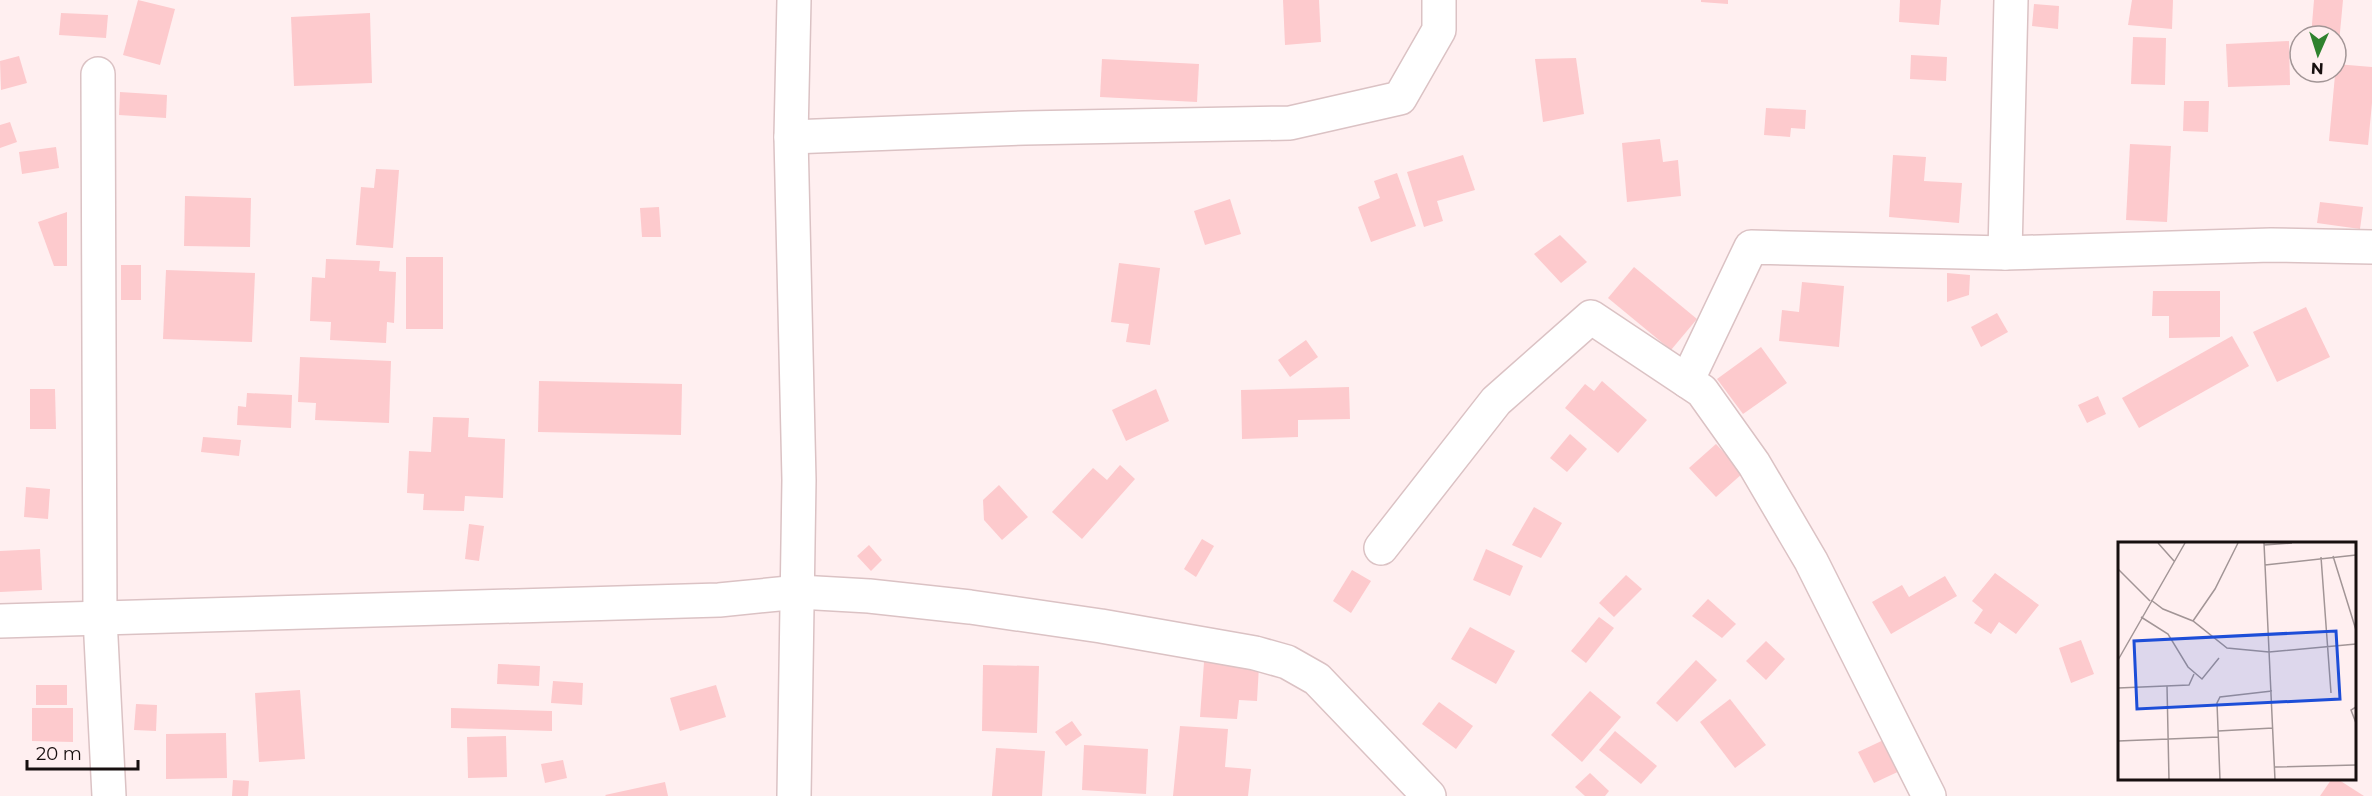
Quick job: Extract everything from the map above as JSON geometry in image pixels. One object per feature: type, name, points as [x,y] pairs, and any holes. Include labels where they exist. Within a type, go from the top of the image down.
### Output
[{"type":"street","points":[[794,0],[791,137],[799,480],[794,796]]},
{"type":"street","points":[[791,137],[1014,128],[1290,123],[1400,98],[1439,30],[1439,0]]},
{"type":"street","points":[[2005,253],[2011,0]]},
{"type":"street","points":[[98,74],[100,618],[109,796]]},
{"type":"street","points":[[1687,381],[1751,247],[2005,253],[2271,244],[2372,247]]},
{"type":"street","points":[[1381,548],[1496,401],[1591,317],[1702,391],[1754,464],[1811,561],[1929,796]]},
{"type":"street","points":[[0,621],[708,600],[799,592],[868,596],[970,607],[1101,626],[1255,653],[1287,662],[1317,679],[1429,796]]},
{"type":"building","points":[[138,0],[175,9],[160,65],[123,55]]},
{"type":"building","points":[[1283,0],[1319,0],[1321,42],[1285,45]]},
{"type":"building","points":[[1701,0],[1728,0],[1728,4],[1701,2]]},
{"type":"building","points":[[1900,0],[1941,0],[1939,25],[1899,22]]},
{"type":"building","points":[[2132,0],[2173,0],[2172,29],[2128,25]]},
{"type":"building","points":[[2314,0],[2343,0],[2341,24],[2312,24]]},
{"type":"building","points":[[2034,4],[2059,6],[2058,29],[2032,26]]},
{"type":"building","points":[[61,13],[108,15],[106,38],[59,35]]},
{"type":"building","points":[[370,13],[372,83],[294,86],[291,17]]},
{"type":"building","points":[[2133,37],[2166,38],[2165,85],[2131,84]]},
{"type":"building","points":[[2288,41],[2288,84],[2290,85],[2228,87],[2226,44]]},
{"type":"building","points":[[1911,55],[1947,57],[1946,81],[1910,79]]},
{"type":"building","points":[[19,56],[27,83],[1,90],[0,61]]},
{"type":"building","points":[[1576,58],[1584,114],[1543,122],[1535,59]]},
{"type":"building","points":[[1102,59],[1199,64],[1197,102],[1100,97]]},
{"type":"building","points":[[2348,65],[2372,67],[2372,103],[2368,145],[2329,141],[2334,84],[2348,84]]},
{"type":"building","points":[[120,92],[167,95],[166,118],[119,115]]},
{"type":"building","points":[[2184,101],[2209,101],[2208,132],[2183,131]]},
{"type":"building","points":[[1766,108],[1806,110],[1805,129],[1791,128],[1790,137],[1764,135]]},
{"type":"building","points":[[10,122],[17,142],[0,148],[0,125]]},
{"type":"building","points":[[1660,139],[1663,162],[1678,160],[1681,196],[1627,202],[1622,143]]},
{"type":"building","points":[[2130,144],[2171,146],[2167,222],[2126,220]]},
{"type":"building","points":[[56,147],[59,168],[22,174],[19,152]]},
{"type":"building","points":[[1463,155],[1475,190],[1437,201],[1443,221],[1424,227],[1407,172]]},
{"type":"building","points":[[1893,155],[1926,157],[1924,181],[1962,183],[1959,223],[1889,217]]},
{"type":"building","points":[[376,169],[399,170],[393,248],[356,245],[361,187],[374,188]]},
{"type":"building","points":[[1397,173],[1416,226],[1371,242],[1358,207],[1380,198],[1374,181]]},
{"type":"building","points":[[185,196],[251,198],[250,247],[184,246]]},
{"type":"building","points":[[1230,199],[1241,234],[1205,245],[1194,211]]},
{"type":"building","points":[[2320,202],[2363,207],[2360,229],[2317,223]]},
{"type":"building","points":[[659,207],[661,237],[642,237],[640,208]]},
{"type":"building","points":[[67,212],[67,266],[54,266],[38,222]]},
{"type":"building","points":[[1560,235],[1587,262],[1561,283],[1534,254]]},
{"type":"building","points":[[406,257],[443,257],[443,329],[406,329]]},
{"type":"building","points":[[326,259],[380,261],[379,271],[396,272],[394,323],[387,322],[386,343],[330,340],[331,322],[310,321],[312,277],[325,278]]},
{"type":"building","points":[[1119,263],[1160,268],[1150,345],[1126,342],[1129,324],[1111,322]]},
{"type":"building","points":[[121,265],[141,265],[141,300],[121,300]]},
{"type":"building","points":[[1634,267],[1697,319],[1671,350],[1608,298]]},
{"type":"building","points":[[166,270],[255,273],[252,342],[163,339]]},
{"type":"building","points":[[1947,273],[1970,275],[1969,295],[1947,302]]},
{"type":"building","points":[[1802,282],[1844,286],[1839,347],[1779,341],[1782,310],[1799,312]]},
{"type":"building","points":[[2153,291],[2220,291],[2220,337],[2169,338],[2169,316],[2152,316]]},
{"type":"building","points":[[2306,307],[2330,357],[2277,382],[2253,332]]},
{"type":"building","points":[[1997,313],[2008,332],[1981,347],[1971,327]]},
{"type":"building","points":[[2232,336],[2249,366],[2139,428],[2122,398]]},
{"type":"building","points":[[1306,340],[1318,357],[1290,377],[1278,360]]},
{"type":"building","points":[[1761,347],[1787,383],[1743,414],[1717,379]]},
{"type":"building","points":[[300,357],[391,361],[389,423],[315,420],[316,403],[298,402]]},
{"type":"building","points":[[539,381],[682,384],[681,435],[538,432]]},
{"type":"building","points":[[1602,381],[1647,420],[1618,453],[1565,408],[1585,384],[1594,391]]},
{"type":"building","points":[[1349,387],[1350,419],[1298,420],[1298,437],[1242,439],[1241,390]]},
{"type":"building","points":[[30,389],[55,389],[56,429],[30,429]]},
{"type":"building","points":[[1156,389],[1169,421],[1126,441],[1112,410]]},
{"type":"building","points":[[247,393],[292,395],[291,428],[237,425],[238,406],[246,407]]},
{"type":"building","points":[[2098,396],[2106,414],[2087,423],[2078,405]]},
{"type":"building","points":[[433,417],[469,418],[468,437],[505,439],[503,498],[465,496],[464,511],[423,510],[424,494],[407,493],[409,451],[431,452]]},
{"type":"building","points":[[1570,434],[1587,449],[1567,472],[1550,458]]},
{"type":"building","points":[[203,437],[241,440],[239,456],[201,452]]},
{"type":"building","points":[[1716,444],[1743,473],[1716,497],[1689,468]]},
{"type":"building","points":[[1120,465],[1135,479],[1082,539],[1052,512],[1093,468],[1107,480]]},
{"type":"building","points":[[999,485],[1028,517],[1002,540],[984,520],[983,500]]},
{"type":"building","points":[[26,487],[50,489],[48,519],[24,517]]},
{"type":"building","points":[[1534,507],[1562,523],[1541,558],[1512,545]]},
{"type":"building","points":[[469,524],[484,526],[479,561],[465,559]]},
{"type":"building","points":[[1202,539],[1214,546],[1196,577],[1184,569]]},
{"type":"building","points":[[869,545],[882,560],[871,571],[857,556]]},
{"type":"building","points":[[40,549],[42,590],[0,592],[0,551]]},
{"type":"building","points":[[1486,549],[1523,566],[1510,596],[1473,580]]},
{"type":"building","points":[[1352,570],[1371,581],[1351,613],[1333,601]]},
{"type":"building","points":[[1995,573],[2039,605],[2016,634],[1999,622],[1991,634],[1974,623],[1983,610],[1972,601]]},
{"type":"building","points":[[1626,575],[1642,589],[1614,617],[1599,603]]},
{"type":"building","points":[[1945,576],[1957,596],[1891,634],[1872,602],[1902,585],[1909,597]]},
{"type":"building","points":[[1708,599],[1736,624],[1722,638],[1692,616]]},
{"type":"building","points":[[1599,617],[1614,628],[1586,663],[1571,651]]},
{"type":"building","points":[[1470,627],[1515,651],[1496,684],[1451,659]]},
{"type":"building","points":[[2081,640],[2094,674],[2071,683],[2059,648]]},
{"type":"building","points":[[1766,641],[1785,659],[1766,680],[1746,661]]},
{"type":"building","points":[[1696,660],[1717,680],[1677,722],[1656,703]]},
{"type":"building","points":[[1204,662],[1259,666],[1257,701],[1239,700],[1237,719],[1200,717]]},
{"type":"building","points":[[498,664],[540,666],[539,686],[497,684]]},
{"type":"building","points":[[983,665],[1039,666],[1037,733],[982,731]]},
{"type":"building","points":[[553,681],[583,683],[582,705],[551,703]]},
{"type":"building","points":[[36,685],[67,685],[67,705],[36,705]]},
{"type":"building","points":[[716,685],[726,717],[680,731],[670,698]]},
{"type":"building","points":[[300,690],[305,759],[259,762],[255,693]]},
{"type":"building","points":[[1590,691],[1621,717],[1582,762],[1551,735]]},
{"type":"building","points":[[1730,699],[1766,745],[1735,768],[1700,722]]},
{"type":"building","points":[[1439,702],[1473,726],[1456,749],[1422,724]]},
{"type":"building","points":[[136,704],[157,705],[156,731],[134,730]]},
{"type":"building","points":[[32,708],[73,708],[73,742],[32,741]]},
{"type":"building","points":[[451,708],[552,711],[552,731],[451,728]]},
{"type":"building","points":[[1072,721],[1082,735],[1066,746],[1055,732]]},
{"type":"building","points":[[1180,726],[1228,729],[1225,767],[1251,769],[1248,796],[1173,796]]},
{"type":"building","points":[[1615,731],[1657,766],[1641,784],[1599,750]]},
{"type":"building","points":[[226,733],[227,778],[166,779],[166,734]]},
{"type":"building","points":[[506,736],[507,777],[468,778],[467,737]]},
{"type":"building","points":[[1890,737],[1904,769],[1874,783],[1858,752]]},
{"type":"building","points":[[1084,745],[1148,749],[1146,794],[1082,790]]},
{"type":"building","points":[[996,748],[1045,751],[1042,796],[992,796]]},
{"type":"building","points":[[563,760],[567,778],[545,783],[541,764]]},
{"type":"building","points":[[1590,773],[1609,791],[1605,796],[1585,796],[1575,787]]},
{"type":"building","points":[[233,780],[249,781],[248,796],[232,796]]},
{"type":"building","points":[[2330,781],[2341,781],[2364,796],[2320,796]]},
{"type":"building","points":[[665,782],[668,796],[605,795]]}]
